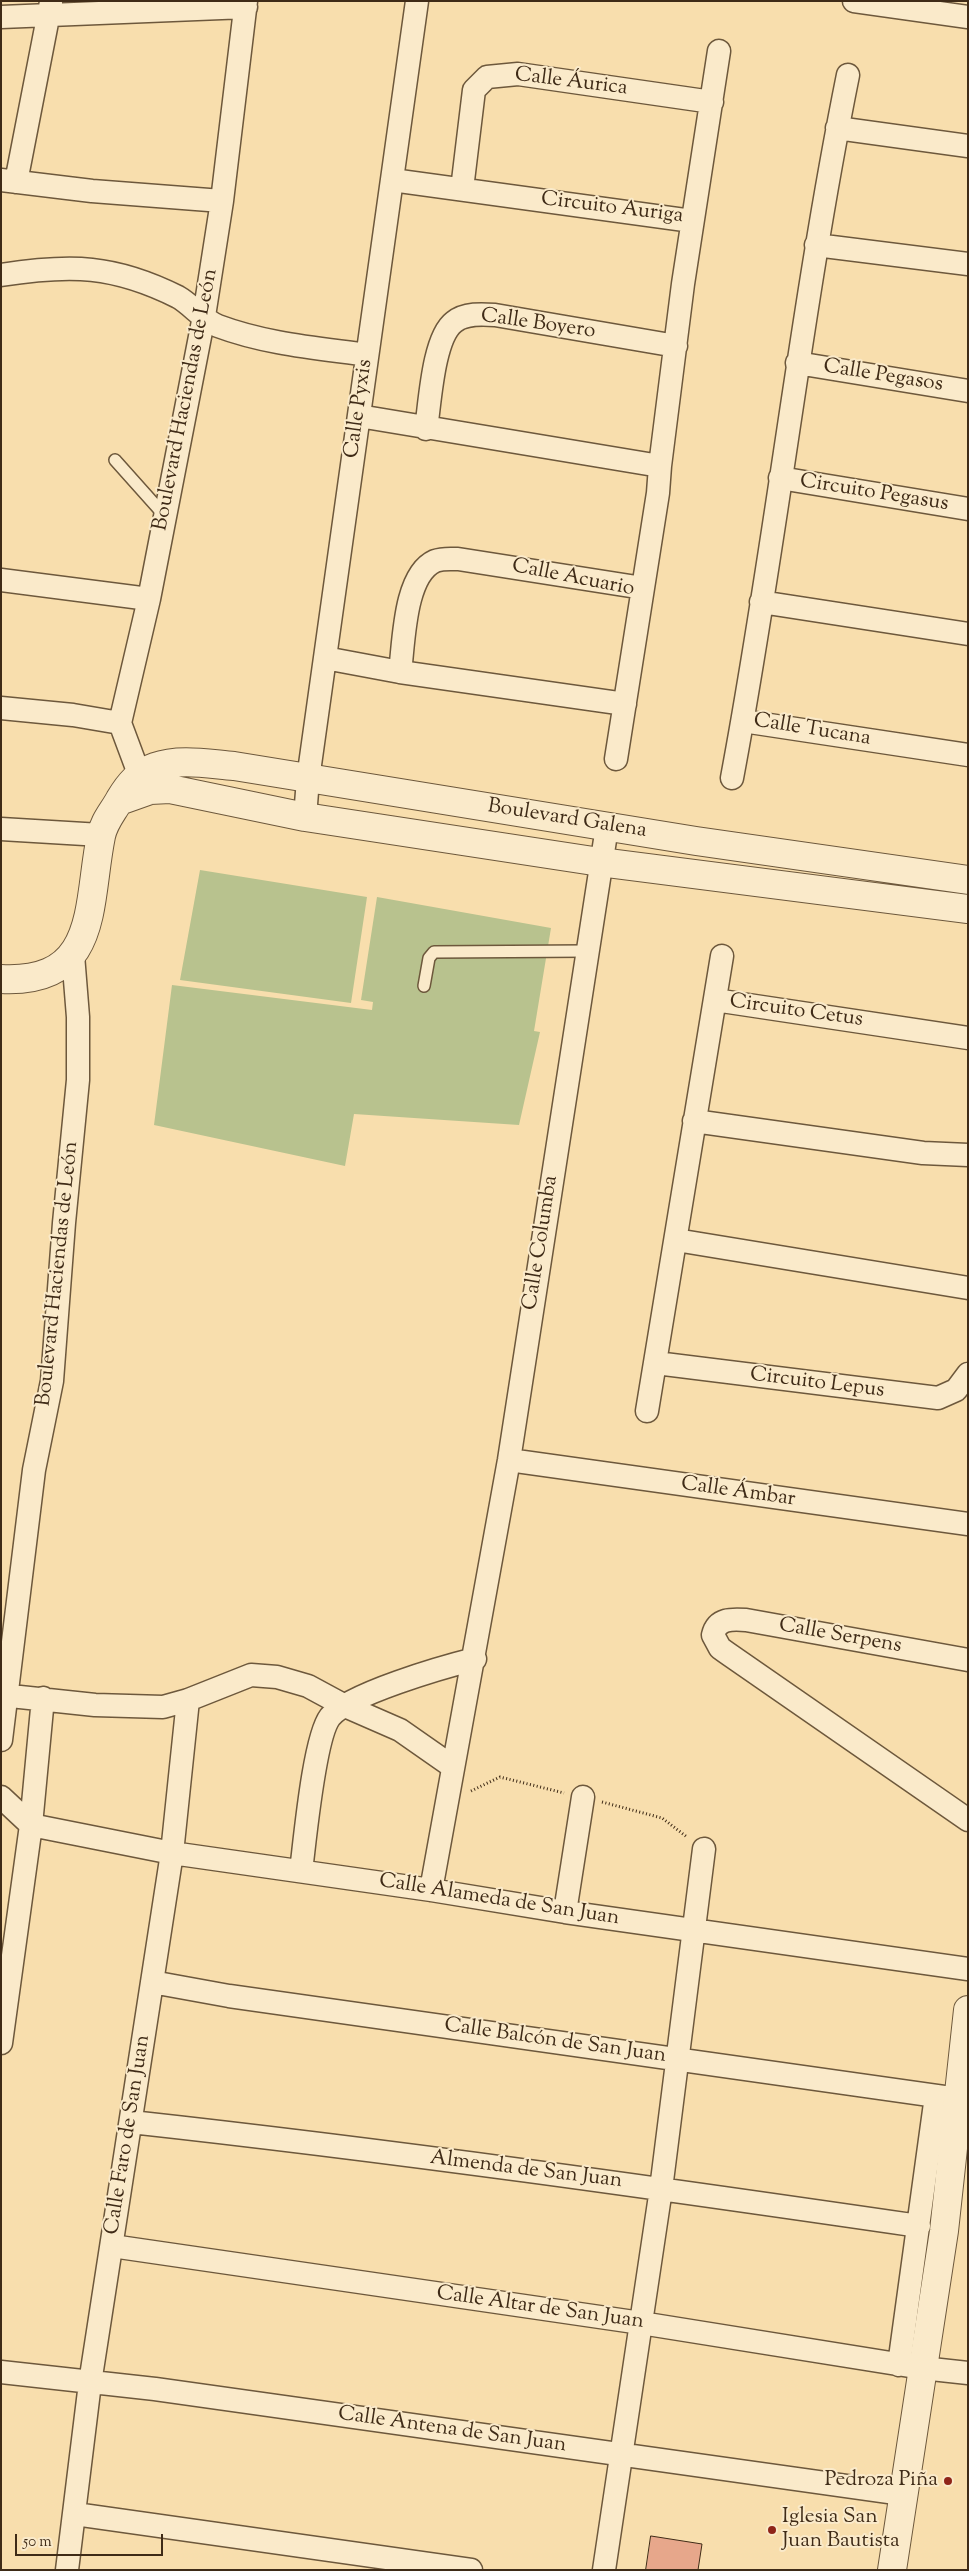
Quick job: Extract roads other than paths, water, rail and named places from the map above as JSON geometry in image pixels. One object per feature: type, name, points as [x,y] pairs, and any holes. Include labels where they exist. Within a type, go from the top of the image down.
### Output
[{"type":"street","name":"Calle Pyxis","points":[[305,817],[308,779],[417,1]]},
{"type":"street","points":[[854,1],[968,17]]},
{"type":"street","points":[[1,17],[50,9],[246,4]]},
{"type":"street","name":"Boulevard Haciendas de León","points":[[120,723],[149,600],[204,316],[222,201],[246,4]]},
{"type":"street","points":[[50,9],[9,181],[222,201]]},
{"type":"street","name":"Circuito Auriga","points":[[392,180],[692,221],[719,51]]},
{"type":"street","name":"Calle Áurica","points":[[462,189],[472,99],[479,83],[488,77],[518,74],[712,102]]},
{"type":"street","name":"Circuito Pegasus","points":[[761,602],[816,245],[848,75]]},
{"type":"street","points":[[837,128],[968,146]]},
{"type":"street","points":[[643,588],[658,492],[692,221]]},
{"type":"street","points":[[816,245],[968,264]]},
{"type":"street","points":[[1,275],[54,268],[109,272],[147,281],[183,300],[216,325],[288,344],[367,355]]},
{"type":"street","name":"Calle Boyero","points":[[426,429],[444,333],[454,322],[464,317],[478,314],[495,315],[676,346]]},
{"type":"street","name":"Calle Pegasos","points":[[797,362],[968,391]]},
{"type":"street","points":[[359,416],[426,429],[660,466]]},
{"type":"street","name":"Circuito Pegasus","points":[[780,478],[968,509]]},
{"type":"street","name":"Calle Acuario","points":[[400,672],[412,591],[426,569],[438,560],[458,559],[643,588],[616,758]]},
{"type":"street","points":[[1,580],[149,600]]},
{"type":"street","points":[[761,602],[968,634]]},
{"type":"street","name":"Calle Tucana","points":[[761,602],[743,721],[968,755]]},
{"type":"street","points":[[325,658],[400,672],[625,704]]},
{"type":"street","points":[[1,708],[73,715],[120,723],[155,780],[119,801],[106,820],[101,835],[93,905],[87,926],[73,955],[55,968],[37,976],[1,979]]},
{"type":"street","points":[[732,778],[743,721]]},
{"type":"street","name":"Boulevard Galena","points":[[155,780],[234,766],[607,826],[968,880]]},
{"type":"street","name":"Boulevard Galena","points":[[155,780],[305,817],[600,862],[968,909]]},
{"type":"street","name":"Calle Columba","points":[[431,1890],[475,1659],[509,1460],[607,826]]},
{"type":"street","points":[[1,829],[101,835]]},
{"type":"street","name":"Boulevard Haciendas de León","points":[[1,1740],[5,1664],[34,1470],[52,1381],[64,1223],[78,1080],[78,1017],[73,955]]},
{"type":"street","points":[[715,1000],[722,956]]},
{"type":"street","name":"Circuito Cetus","points":[[647,1411],[715,1000],[968,1038]]},
{"type":"street","points":[[694,1121],[923,1153],[968,1155]]},
{"type":"street","points":[[676,1240],[968,1288]]},
{"type":"street","name":"Circuito Lepus","points":[[656,1363],[938,1398],[956,1390],[968,1374]]},
{"type":"street","name":"Calle Ámbar","points":[[509,1460],[968,1524]]},
{"type":"street","name":"Calle Serpens","points":[[968,1660],[746,1620],[731,1619],[721,1622],[714,1629],[715,1640],[727,1653],[968,1820]]},
{"type":"street","points":[[301,1871],[312,1785],[324,1729],[330,1718],[345,1706],[426,1672],[475,1659]]},
{"type":"street","points":[[3,1695],[95,1705],[163,1707],[188,1700],[251,1675],[276,1677],[308,1686],[345,1706],[400,1730],[454,1767]]},
{"type":"street","points":[[1,2044],[31,1825],[43,1698]]},
{"type":"street","name":"Calle Faro de San Juan","points":[[67,2570],[90,2383],[172,1853],[188,1700]]},
{"type":"street","points":[[1,1797],[31,1825]]},
{"type":"street","points":[[565,1912],[583,1797]]},
{"type":"street","name":"Calle Alameda de San Juan","points":[[31,1825],[172,1853],[431,1890],[565,1912],[968,1969]]},
{"type":"street","points":[[604,2570],[623,2455],[661,2189],[704,1849]]},
{"type":"street","name":"Calle Balcón de San Juan","points":[[152,1982],[229,1996],[678,2058],[947,2098]]},
{"type":"street","points":[[892,2570],[903,2494],[920,2226],[968,2010]]},
{"type":"street","points":[[910,2367],[944,2231],[947,2098]]},
{"type":"street","name":"Almenda de San Juan","points":[[131,2122],[264,2137],[661,2189],[920,2226]]},
{"type":"street","name":"Calle Altar de San Juan","points":[[112,2246],[641,2323],[910,2367],[968,2373]]},
{"type":"street","name":"Calle Antena de San Juan","points":[[1,2372],[155,2390],[903,2494]]},
{"type":"street","points":[[75,2514],[471,2570]]},
{"type":"lane","points":[[114,460],[165,516]]},
{"type":"lane","points":[[424,986],[429,958],[434,952],[587,951]]},
{"type":"place","name":"Pedroza Piña","points":[[948,2481]]},
{"type":"place","name":"Iglesia San Juan Bautista","points":[[772,2530]]}]
